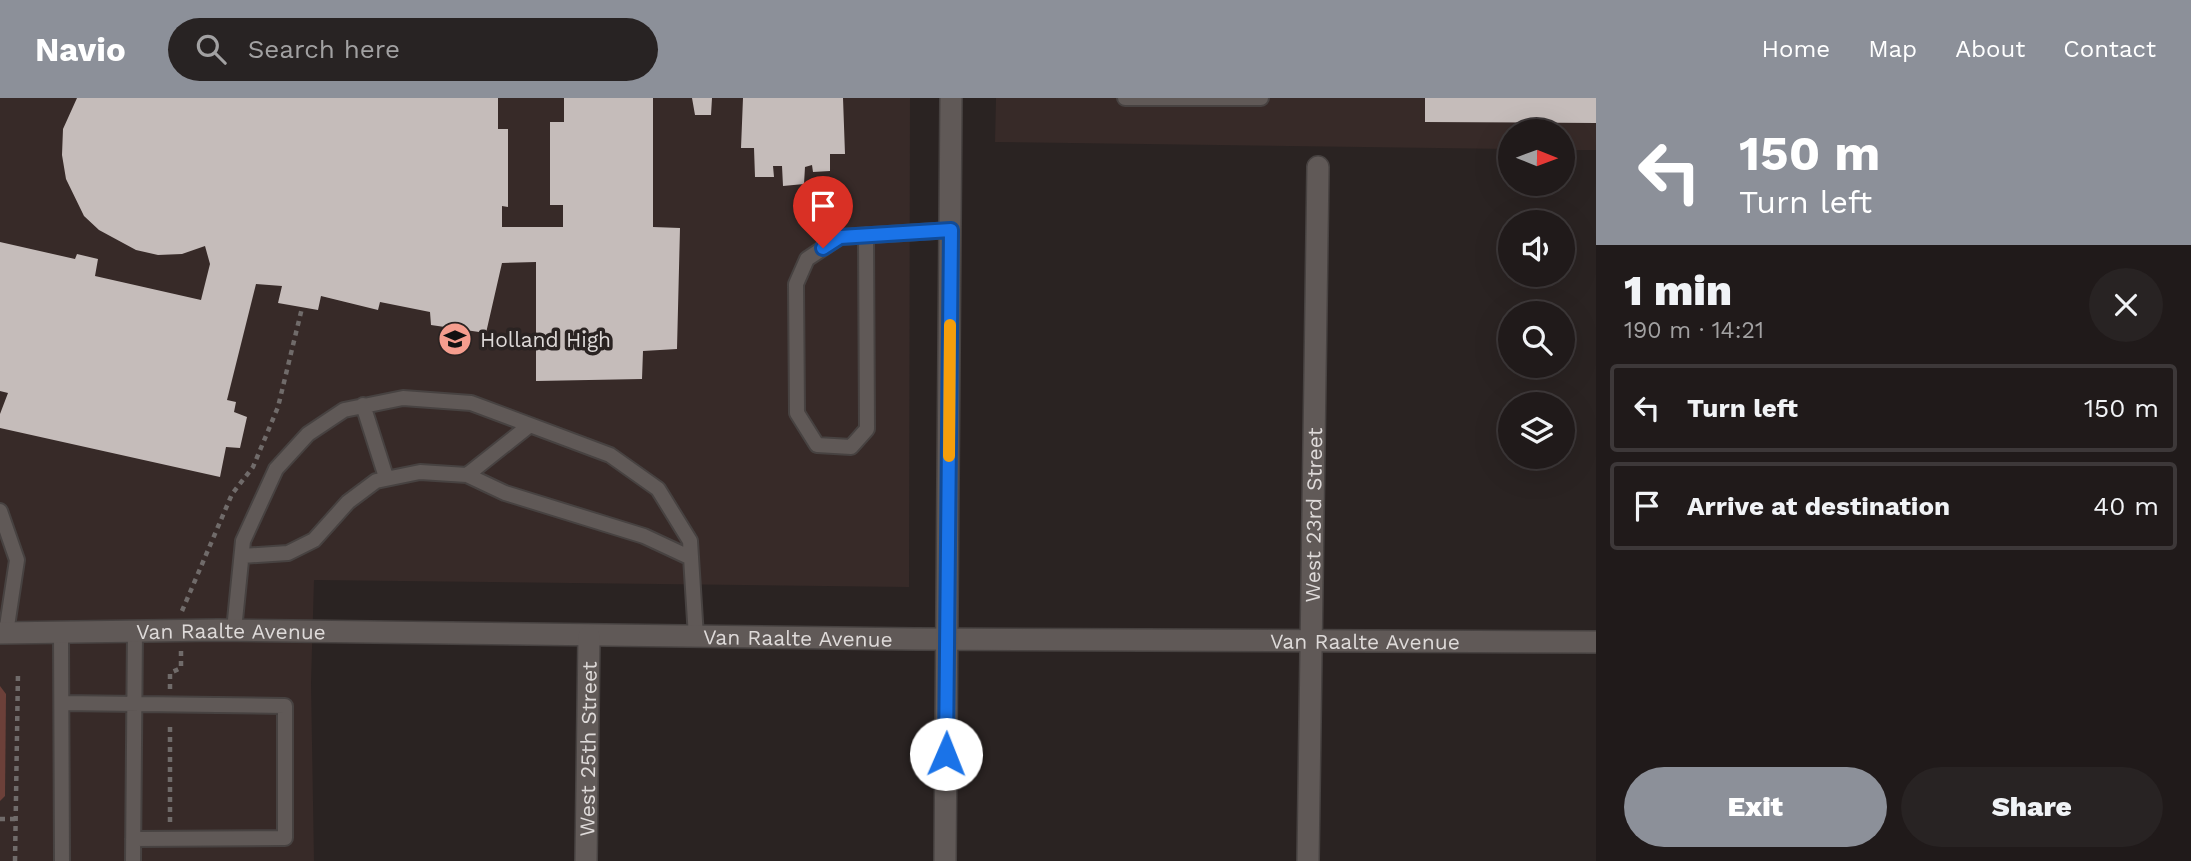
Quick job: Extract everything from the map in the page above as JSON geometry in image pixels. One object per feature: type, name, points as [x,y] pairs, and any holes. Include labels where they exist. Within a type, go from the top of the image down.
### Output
[{"type":"street","points":[[945,861],[951,98]]},
{"type":"street","name":"West 23rd Street","points":[[1308,861],[1318,167]]},
{"type":"street","name":"Van Raalte Avenue","points":[[3,633],[234,630],[696,637],[1596,642]]},
{"type":"street","name":"West 25th Street","points":[[586,861],[589,636]]},
{"type":"lane","points":[[1125,98],[1261,98]]},
{"type":"lane","points":[[866,235],[867,429],[850,447],[817,445],[797,413],[796,284],[807,259],[840,237],[866,235],[951,230]]},
{"type":"lane","points":[[234,630],[243,541],[276,469],[309,434],[344,410],[403,398],[471,403],[610,455],[658,489],[690,541],[696,637]]},
{"type":"lane","points":[[363,405],[386,477]]},
{"type":"lane","points":[[467,475],[530,425]]},
{"type":"lane","points":[[242,556],[288,553],[314,540],[348,502],[386,477],[420,472],[467,475],[505,493],[645,536],[691,558]]},
{"type":"lane","points":[[0,511],[18,560],[3,633]]},
{"type":"lane","points":[[133,861],[135,631]]},
{"type":"lane","points":[[61,633],[62,861]]},
{"type":"lane","points":[[62,704],[285,706],[285,838],[133,839]]},
{"type":"path","points":[[170,839],[170,673],[181,668],[181,608],[232,494],[253,467],[278,407],[302,308]]},
{"type":"path","points":[[15,861],[18,672]]},
{"type":"path","points":[[0,819],[16,819]]},
{"type":"shaded area","name":"Holland High","points":[[0,98],[910,98],[909,587],[314,580],[311,683],[314,861],[0,861]]},
{"type":"shaded area","points":[[996,98],[1596,98],[1596,150],[1575,150],[1575,119],[1498,119],[1498,149],[995,142]]},
{"type":"shaded area","points":[[0,686],[6,694],[5,796],[0,801]]},
{"type":"building","points":[[77,98],[498,98],[498,129],[508,129],[508,207],[502,206],[502,227],[563,227],[563,205],[550,205],[550,122],[564,122],[564,98],[653,98],[653,227],[680,228],[677,349],[643,351],[642,379],[536,381],[536,262],[502,263],[486,333],[431,325],[430,312],[380,302],[378,310],[321,296],[318,310],[278,303],[282,286],[256,284],[227,400],[236,402],[234,412],[247,417],[240,448],[226,447],[220,477],[0,428],[0,414],[8,393],[0,391],[0,242],[75,259],[77,254],[98,259],[95,276],[201,300],[210,264],[205,246],[182,254],[158,255],[136,250],[99,230],[84,216],[66,179],[62,155],[63,129]]},
{"type":"building","points":[[692,98],[712,98],[711,115],[695,115]]},
{"type":"building","points":[[743,98],[843,98],[845,154],[830,154],[830,171],[813,172],[812,165],[805,167],[804,184],[783,186],[782,166],[773,166],[774,177],[755,177],[754,148],[741,148]]},
{"type":"building","points":[[1425,98],[1596,98],[1596,123],[1575,123],[1575,119],[1425,122]]},
{"type":"slow traffic","points":[[949,456],[950,325]]},
{"type":"place","name":"Holland High","points":[[455,339]]},
{"type":"route","points":[[823,248],[840,237],[951,230],[946,754]]}]
